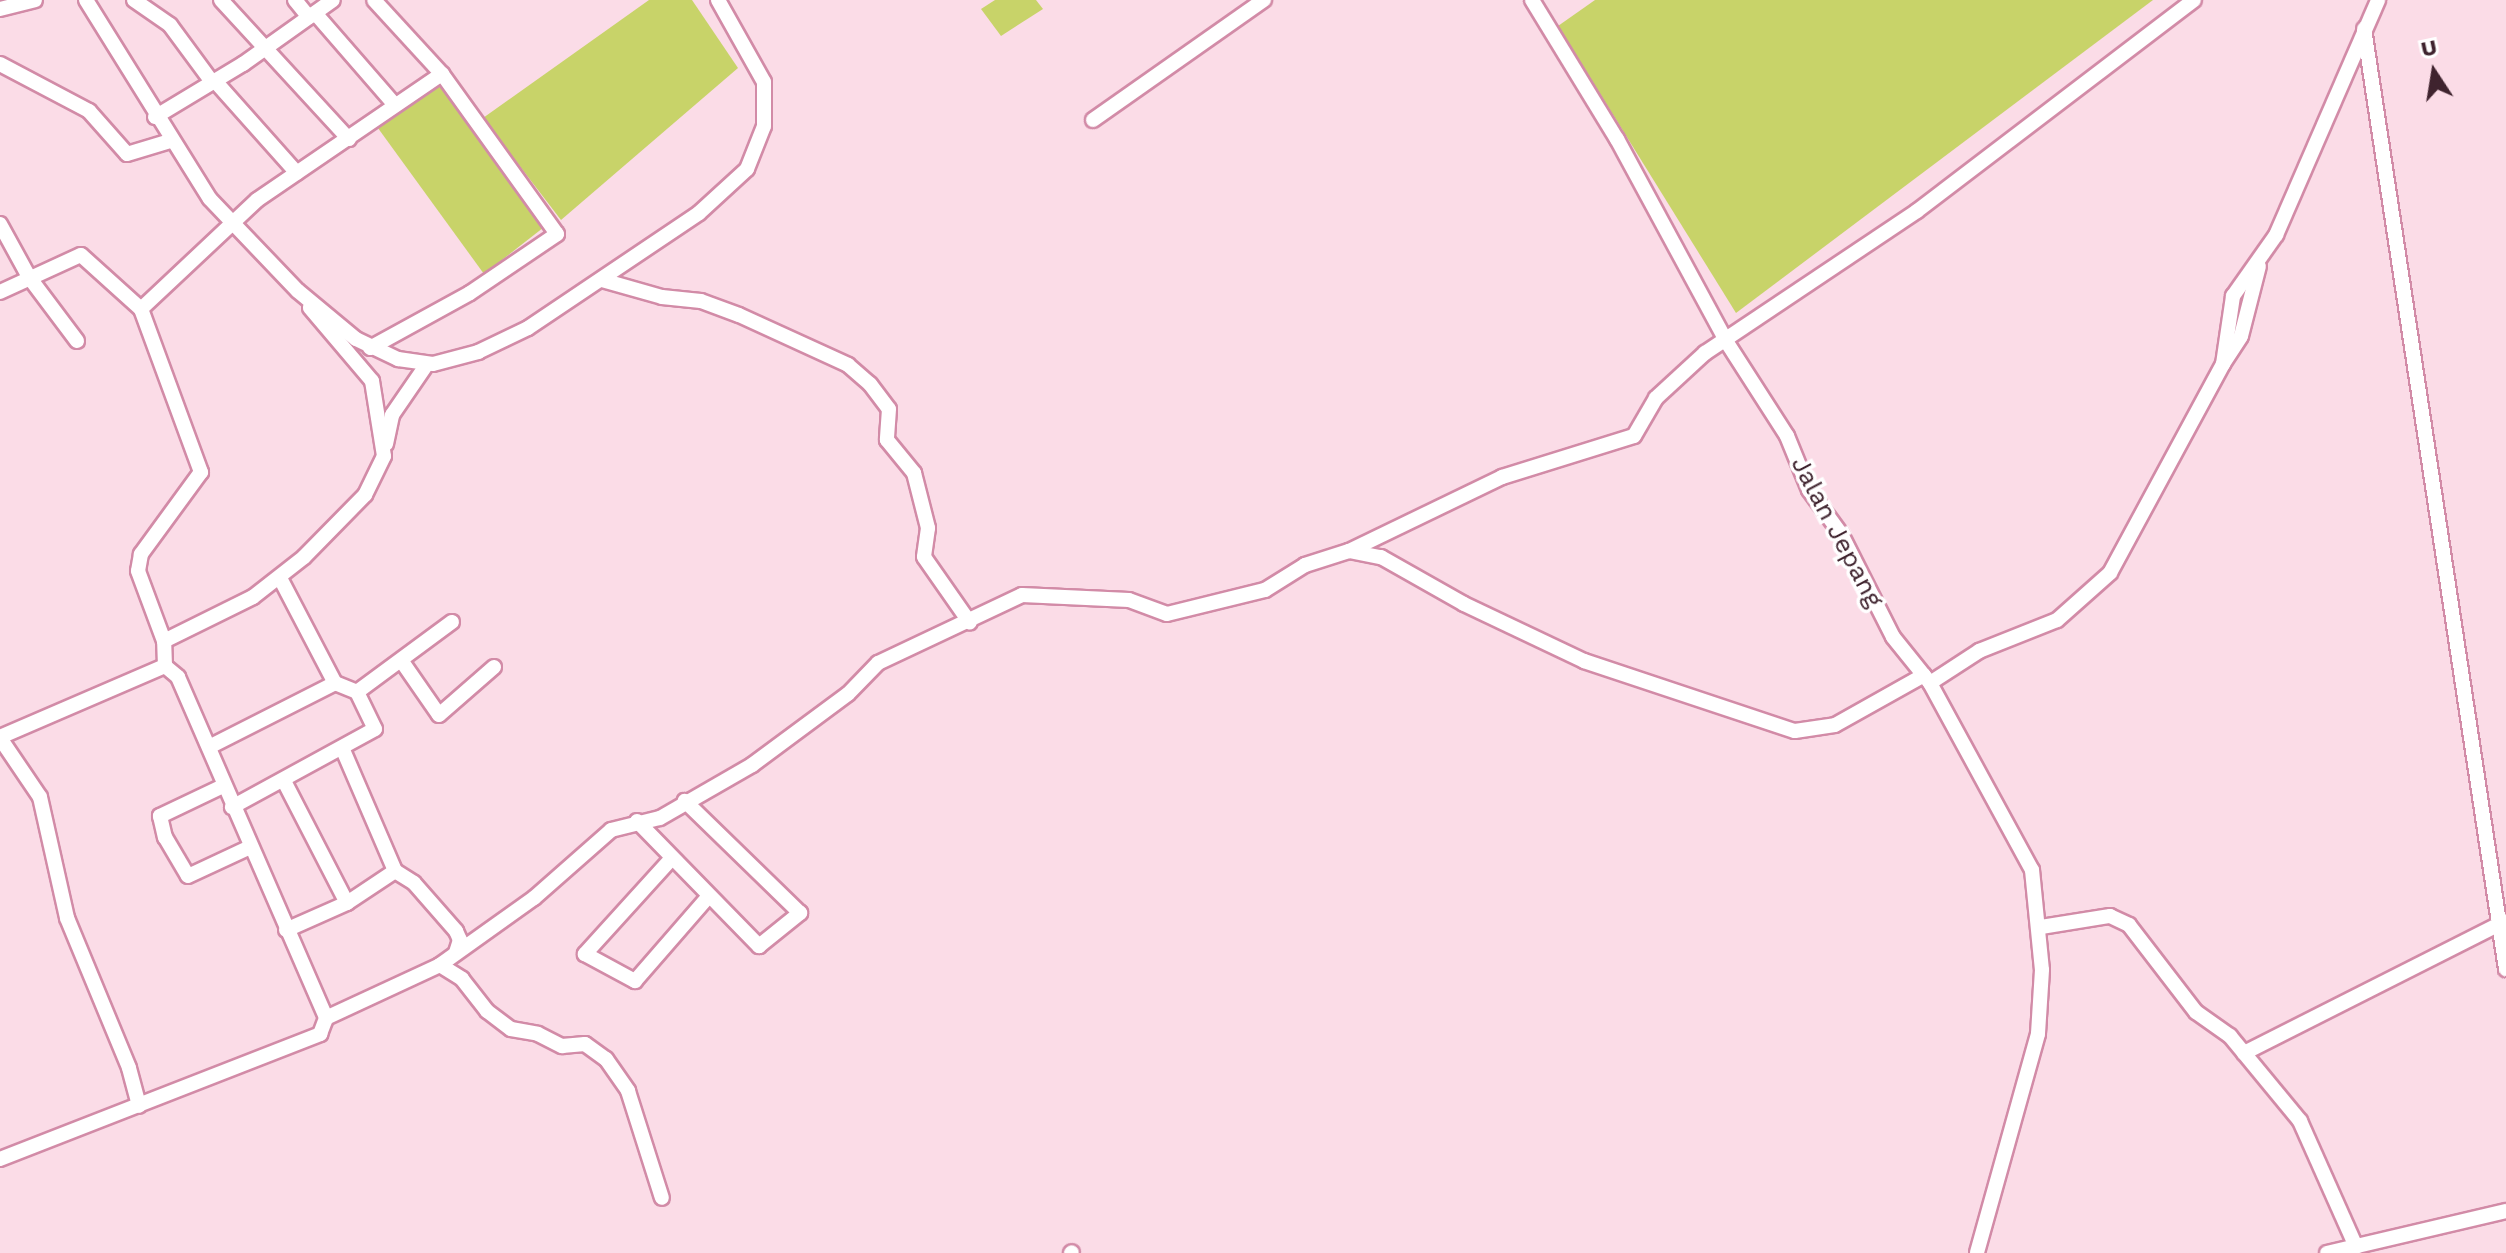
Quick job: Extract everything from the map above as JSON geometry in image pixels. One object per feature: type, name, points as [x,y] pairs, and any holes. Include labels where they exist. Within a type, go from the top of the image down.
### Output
[{"type":"street","points":[[0,9],[35,0]]},
{"type":"street","points":[[86,0],[155,117],[210,199],[298,291],[372,381],[384,456]]},
{"type":"street","points":[[134,0],[170,25],[214,82],[297,173]]},
{"type":"street","points":[[221,0],[349,139]]},
{"type":"street","points":[[295,0],[394,104]]},
{"type":"street","points":[[155,117],[214,82],[333,0]]},
{"type":"street","points":[[370,348],[470,293],[557,234],[442,74],[374,0]]},
{"type":"street","points":[[298,291],[370,348],[427,364],[491,346],[602,280],[699,213],[736,182],[758,150],[764,126],[764,82],[718,0]]},
{"type":"street","points":[[1093,120],[1264,0]]},
{"type":"street","name":"Jalan Jepang","points":[[1532,0],[1617,139],[1726,341],[1787,436],[1809,490],[1841,534],[1910,661],[1927,679],[2020,843],[2032,870],[2041,927],[2038,1034],[1977,1253]]},
{"type":"street","points":[[0,1159],[320,1034],[326,1018],[440,965],[534,898],[589,845],[637,821],[660,818],[752,765],[848,694],[878,663],[1036,591],[1129,600],[1167,614],[1265,590],[1305,565],[1349,551],[1502,477],[1634,436],[1656,398],[1726,341],[1917,211],[2194,0]]},
{"type":"street","points":[[1349,551],[1381,557],[1464,604],[1584,661],[1795,731],[1835,725],[1979,651],[2057,620],[2110,573],[2241,336],[2259,262],[2276,235],[2378,0]]},
{"type":"street","points":[[2364,29],[2503,922],[2506,969]]},
{"type":"street","points":[[0,64],[89,111],[127,154],[170,141]]},
{"type":"street","points":[[141,309],[235,223],[297,173],[442,74]]},
{"type":"street","points":[[0,224],[29,277],[77,341]]},
{"type":"street","points":[[0,292],[84,256],[141,309],[201,472],[139,562],[142,587],[164,641],[165,666],[186,690],[248,848],[326,1018]]},
{"type":"street","points":[[602,280],[662,297],[701,301],[739,315],[848,365],[870,384],[889,409],[887,440],[914,473],[928,528],[924,557],[970,623]]},
{"type":"street","points":[[164,641],[253,597],[280,578],[365,495],[384,456],[392,415],[427,364]]},
{"type":"street","points":[[232,807],[343,750],[375,729],[357,692],[335,683],[280,578]]},
{"type":"street","points":[[357,692],[403,663],[452,622]]},
{"type":"street","points":[[403,663],[439,715],[494,667]]},
{"type":"street","points":[[139,1106],[129,1068],[67,918],[40,797],[0,738],[165,666]]},
{"type":"street","points":[[209,747],[335,683]]},
{"type":"street","points":[[343,750],[395,871],[414,883],[456,931],[460,940],[456,952]]},
{"type":"street","points":[[284,781],[347,903]]},
{"type":"street","points":[[223,786],[160,816],[165,837],[188,876],[248,848]]},
{"type":"street","points":[[637,821],[759,946],[800,913],[685,801]]},
{"type":"street","points":[[672,858],[585,954],[635,981],[709,896]]},
{"type":"street","points":[[286,930],[347,903],[395,871]]},
{"type":"street","points":[[2041,927],[2120,917],[2196,1012],[2244,1053],[2300,1121],[2356,1247]]},
{"type":"street","points":[[2244,1053],[2503,922]]},
{"type":"street","points":[[440,965],[462,979],[480,1004],[511,1029],[538,1034],[562,1046],[590,1045],[606,1059],[628,1091],[662,1198]]},
{"type":"street","points":[[2327,1253],[2506,1211]]},
{"type":"green space","points":[[649,0],[692,0],[738,68],[561,220],[483,118]]},
{"type":"green space","points":[[995,0],[1036,0],[1043,9],[1001,36],[981,9]]},
{"type":"green space","points":[[1595,0],[2153,0],[1736,313],[1558,26]]},
{"type":"green space","points":[[439,80],[548,224],[484,274],[375,124]]}]
